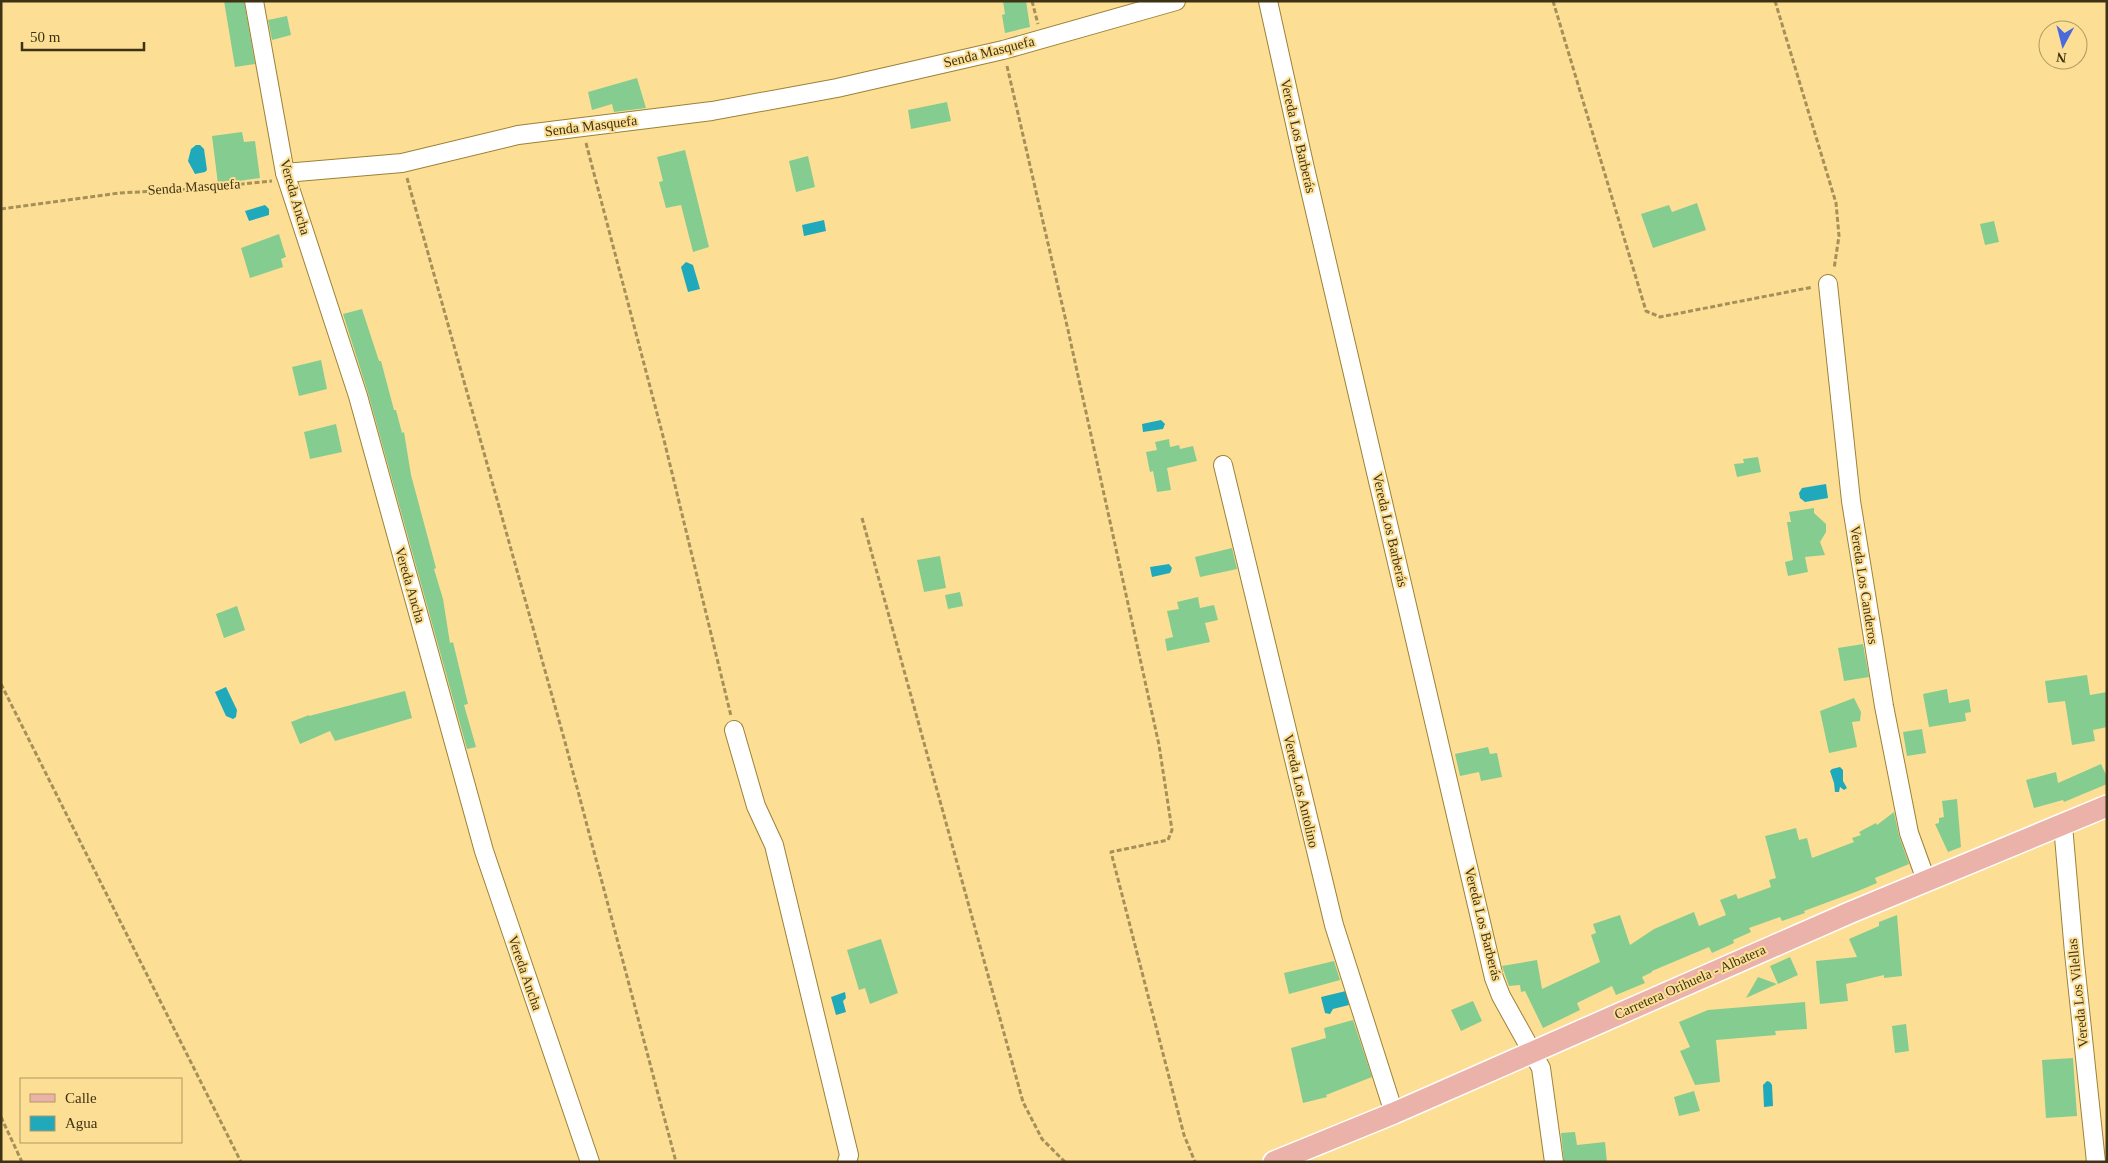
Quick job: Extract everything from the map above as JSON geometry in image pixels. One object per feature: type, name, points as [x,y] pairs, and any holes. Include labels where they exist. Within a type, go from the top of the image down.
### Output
[{"type":"main road","name":"Carretera Orihuela - Albatera","points":[[1274,1162],[1394,1113],[1926,880],[2107,806]]},
{"type":"street","name":"Vereda Ancha","points":[[254,1],[286,173],[358,396],[484,851],[590,1162]]},
{"type":"street","name":"Senda Masquefa","points":[[286,173],[402,163],[518,135],[712,111],[808,93],[1003,50],[1176,1]]},
{"type":"street","name":"Vereda Los Barberás","points":[[1268,1],[1304,164],[1494,978],[1501,996],[1541,1068],[1544,1078],[1554,1162]]},
{"type":"street","name":"Vereda Los Canderos","points":[[1828,284],[1851,501],[1884,706],[1909,832],[1926,880]]},
{"type":"street","name":"Vereda Los Antolino","points":[[1223,465],[1334,925],[1394,1113]]},
{"type":"street","points":[[734,730],[756,806],[774,844],[849,1155],[847,1162]]},
{"type":"street","name":"Vereda Los Vilellas","points":[[2063,825],[2074,953],[2096,1162]]},
{"type":"path","points":[[1032,1],[1043,39]]},
{"type":"path","points":[[1554,1],[1646,311],[1660,317],[1828,284],[1836,264],[1839,236],[1836,203],[1775,1]]},
{"type":"path","points":[[1003,50],[1068,330],[1159,745],[1172,830],[1168,840],[1111,852],[1184,1135],[1195,1162]]},
{"type":"path","points":[[582,128],[664,440],[734,730]]},
{"type":"path","points":[[402,163],[565,742],[676,1162]]},
{"type":"path","name":"Senda Masquefa","points":[[1,209],[119,193],[276,180],[286,173]]},
{"type":"path","points":[[862,518],[1024,1102],[1042,1139],[1064,1162]]},
{"type":"path","points":[[1,684],[241,1162]]},
{"type":"path","points":[[1,1117],[22,1162]]},
{"type":"water","points":[[196,145],[200,145],[204,149],[207,170],[195,174],[188,161],[191,149]]},
{"type":"water","points":[[265,205],[269,209],[269,215],[249,221],[245,211]]},
{"type":"water","points":[[824,220],[826,231],[804,236],[802,225]]},
{"type":"water","points":[[686,262],[693,265],[700,289],[688,292],[681,267]]},
{"type":"water","points":[[1161,420],[1165,424],[1163,429],[1143,432],[1142,424]]},
{"type":"water","points":[[1826,484],[1828,498],[1805,502],[1800,498],[1799,493],[1802,488]]},
{"type":"water","points":[[1169,564],[1172,568],[1170,573],[1152,577],[1150,567]]},
{"type":"water","points":[[226,687],[237,710],[236,717],[233,719],[226,716],[215,692]]},
{"type":"water","points":[[1840,767],[1843,770],[1843,781],[1847,788],[1844,790],[1840,787],[1839,792],[1835,792],[1830,771]]},
{"type":"water","points":[[1346,991],[1349,1005],[1333,1009],[1330,1014],[1325,1013],[1321,997]]},
{"type":"water","points":[[845,992],[846,998],[843,1001],[846,1012],[836,1015],[831,997]]},
{"type":"water","points":[[1767,1081],[1772,1085],[1773,1106],[1764,1107],[1763,1085]]},
{"type":"building","points":[[224,1],[244,1],[255,64],[235,67]]},
{"type":"building","points":[[1003,1],[1026,1],[1030,27],[1005,33],[1002,15],[1005,14]]},
{"type":"building","points":[[287,16],[291,35],[272,40],[268,20]]},
{"type":"building","points":[[637,78],[646,108],[614,112],[612,104],[592,110],[588,92]]},
{"type":"building","points":[[947,102],[951,121],[911,129],[908,110]]},
{"type":"building","points":[[242,132],[244,142],[255,141],[260,178],[218,184],[212,136]]},
{"type":"building","points":[[685,150],[709,247],[693,252],[681,205],[666,208],[659,182],[663,181],[657,157]]},
{"type":"building","points":[[808,156],[815,187],[796,192],[789,161]]},
{"type":"building","points":[[1697,203],[1706,230],[1653,248],[1641,214],[1669,205],[1672,212]]},
{"type":"building","points":[[1994,221],[1999,242],[1985,245],[1980,224]]},
{"type":"building","points":[[279,234],[286,257],[281,259],[283,267],[250,278],[241,248]]},
{"type":"building","points":[[362,309],[379,361],[381,361],[394,410],[396,410],[402,433],[404,432],[411,475],[436,568],[434,569],[443,599],[450,643],[453,642],[468,704],[464,705],[476,747],[467,749],[368,393],[343,314]]},
{"type":"building","points":[[321,360],[327,389],[299,396],[292,367]]},
{"type":"building","points":[[336,424],[342,452],[310,459],[304,432]]},
{"type":"building","points":[[1169,439],[1170,447],[1179,445],[1180,449],[1193,446],[1197,461],[1167,468],[1171,490],[1157,492],[1153,471],[1150,472],[1146,452],[1157,450],[1155,442]]},
{"type":"building","points":[[1758,457],[1761,472],[1737,477],[1734,464],[1744,463],[1743,459]]},
{"type":"building","points":[[1814,508],[1814,513],[1826,524],[1826,532],[1820,542],[1825,555],[1805,557],[1808,572],[1788,576],[1785,562],[1793,560],[1787,522],[1791,522],[1789,512]]},
{"type":"building","points":[[1232,548],[1237,569],[1200,577],[1195,557]]},
{"type":"building","points":[[940,556],[946,588],[924,592],[917,560]]},
{"type":"building","points":[[960,592],[963,606],[948,609],[945,595]]},
{"type":"building","points":[[1198,597],[1200,608],[1214,605],[1218,620],[1205,623],[1210,642],[1167,651],[1165,639],[1173,637],[1167,611],[1179,609],[1177,602]]},
{"type":"building","points":[[237,606],[245,630],[224,638],[216,614]]},
{"type":"building","points":[[1863,644],[1869,677],[1844,681],[1838,648]]},
{"type":"building","points":[[2087,675],[2090,695],[2107,692],[2107,727],[2093,730],[2095,741],[2072,745],[2065,701],[2048,703],[2045,681]]},
{"type":"building","points":[[1947,689],[1949,703],[1969,699],[1971,712],[1965,713],[1966,721],[1929,727],[1923,694]]},
{"type":"building","points":[[405,691],[412,718],[335,741],[330,731],[300,744],[291,722],[309,715]]},
{"type":"building","points":[[1854,698],[1861,712],[1860,721],[1852,722],[1857,747],[1829,753],[1820,711]]},
{"type":"building","points":[[1922,729],[1926,753],[1907,756],[1903,732]]},
{"type":"building","points":[[1488,747],[1490,754],[1497,753],[1502,777],[1481,781],[1479,772],[1460,776],[1455,754]]},
{"type":"building","points":[[2101,764],[2107,777],[2107,784],[2064,802],[2063,800],[2034,808],[2026,780],[2056,772],[2058,783]]},
{"type":"building","points":[[1957,799],[1961,847],[1948,852],[1935,824],[1939,823],[1939,818],[1944,817],[1942,801]]},
{"type":"building","points":[[1894,812],[1899,836],[1909,864],[1875,878],[1877,883],[1804,911],[1805,913],[1782,921],[1780,917],[1749,928],[1751,932],[1733,940],[1734,943],[1712,953],[1709,947],[1652,971],[1642,977],[1645,983],[1616,995],[1612,986],[1577,1003],[1580,1010],[1543,1028],[1525,991],[1521,992],[1520,985],[1509,986],[1502,966],[1537,960],[1542,989],[1600,962],[1591,935],[1596,933],[1593,924],[1620,915],[1630,945],[1654,929],[1694,912],[1699,926],[1726,915],[1720,900],[1736,894],[1738,899],[1771,887],[1769,880],[1776,878],[1765,836],[1796,828],[1799,840],[1807,838],[1812,858],[1854,842],[1852,838],[1861,835],[1859,832],[1876,823],[1877,825]]},
{"type":"building","points":[[1897,915],[1902,976],[1884,978],[1884,975],[1846,984],[1848,1001],[1820,1004],[1816,961],[1857,957],[1849,939],[1879,926],[1879,922]]},
{"type":"building","points":[[881,939],[898,993],[870,1004],[865,988],[859,990],[847,950]]},
{"type":"building","points":[[1790,957],[1798,975],[1778,984],[1770,966]]},
{"type":"building","points":[[1334,961],[1340,980],[1289,994],[1284,973]]},
{"type":"building","points":[[1758,977],[1777,984],[1746,998]]},
{"type":"building","points":[[1473,1001],[1482,1021],[1461,1031],[1451,1010]]},
{"type":"building","points":[[1805,1002],[1807,1029],[1775,1031],[1776,1035],[1716,1040],[1720,1082],[1695,1085],[1680,1051],[1690,1047],[1679,1022],[1708,1010]]},
{"type":"building","points":[[1353,1020],[1372,1077],[1326,1095],[1327,1097],[1303,1103],[1291,1048],[1326,1038],[1324,1028]]},
{"type":"building","points":[[1906,1024],[1909,1051],[1895,1053],[1892,1026]]},
{"type":"building","points":[[2073,1058],[2077,1116],[2046,1118],[2042,1060]]},
{"type":"building","points":[[1694,1091],[1700,1111],[1679,1116],[1674,1097]]},
{"type":"building","points":[[1575,1132],[1577,1145],[1605,1142],[1607,1162],[1564,1162],[1561,1133]]}]
